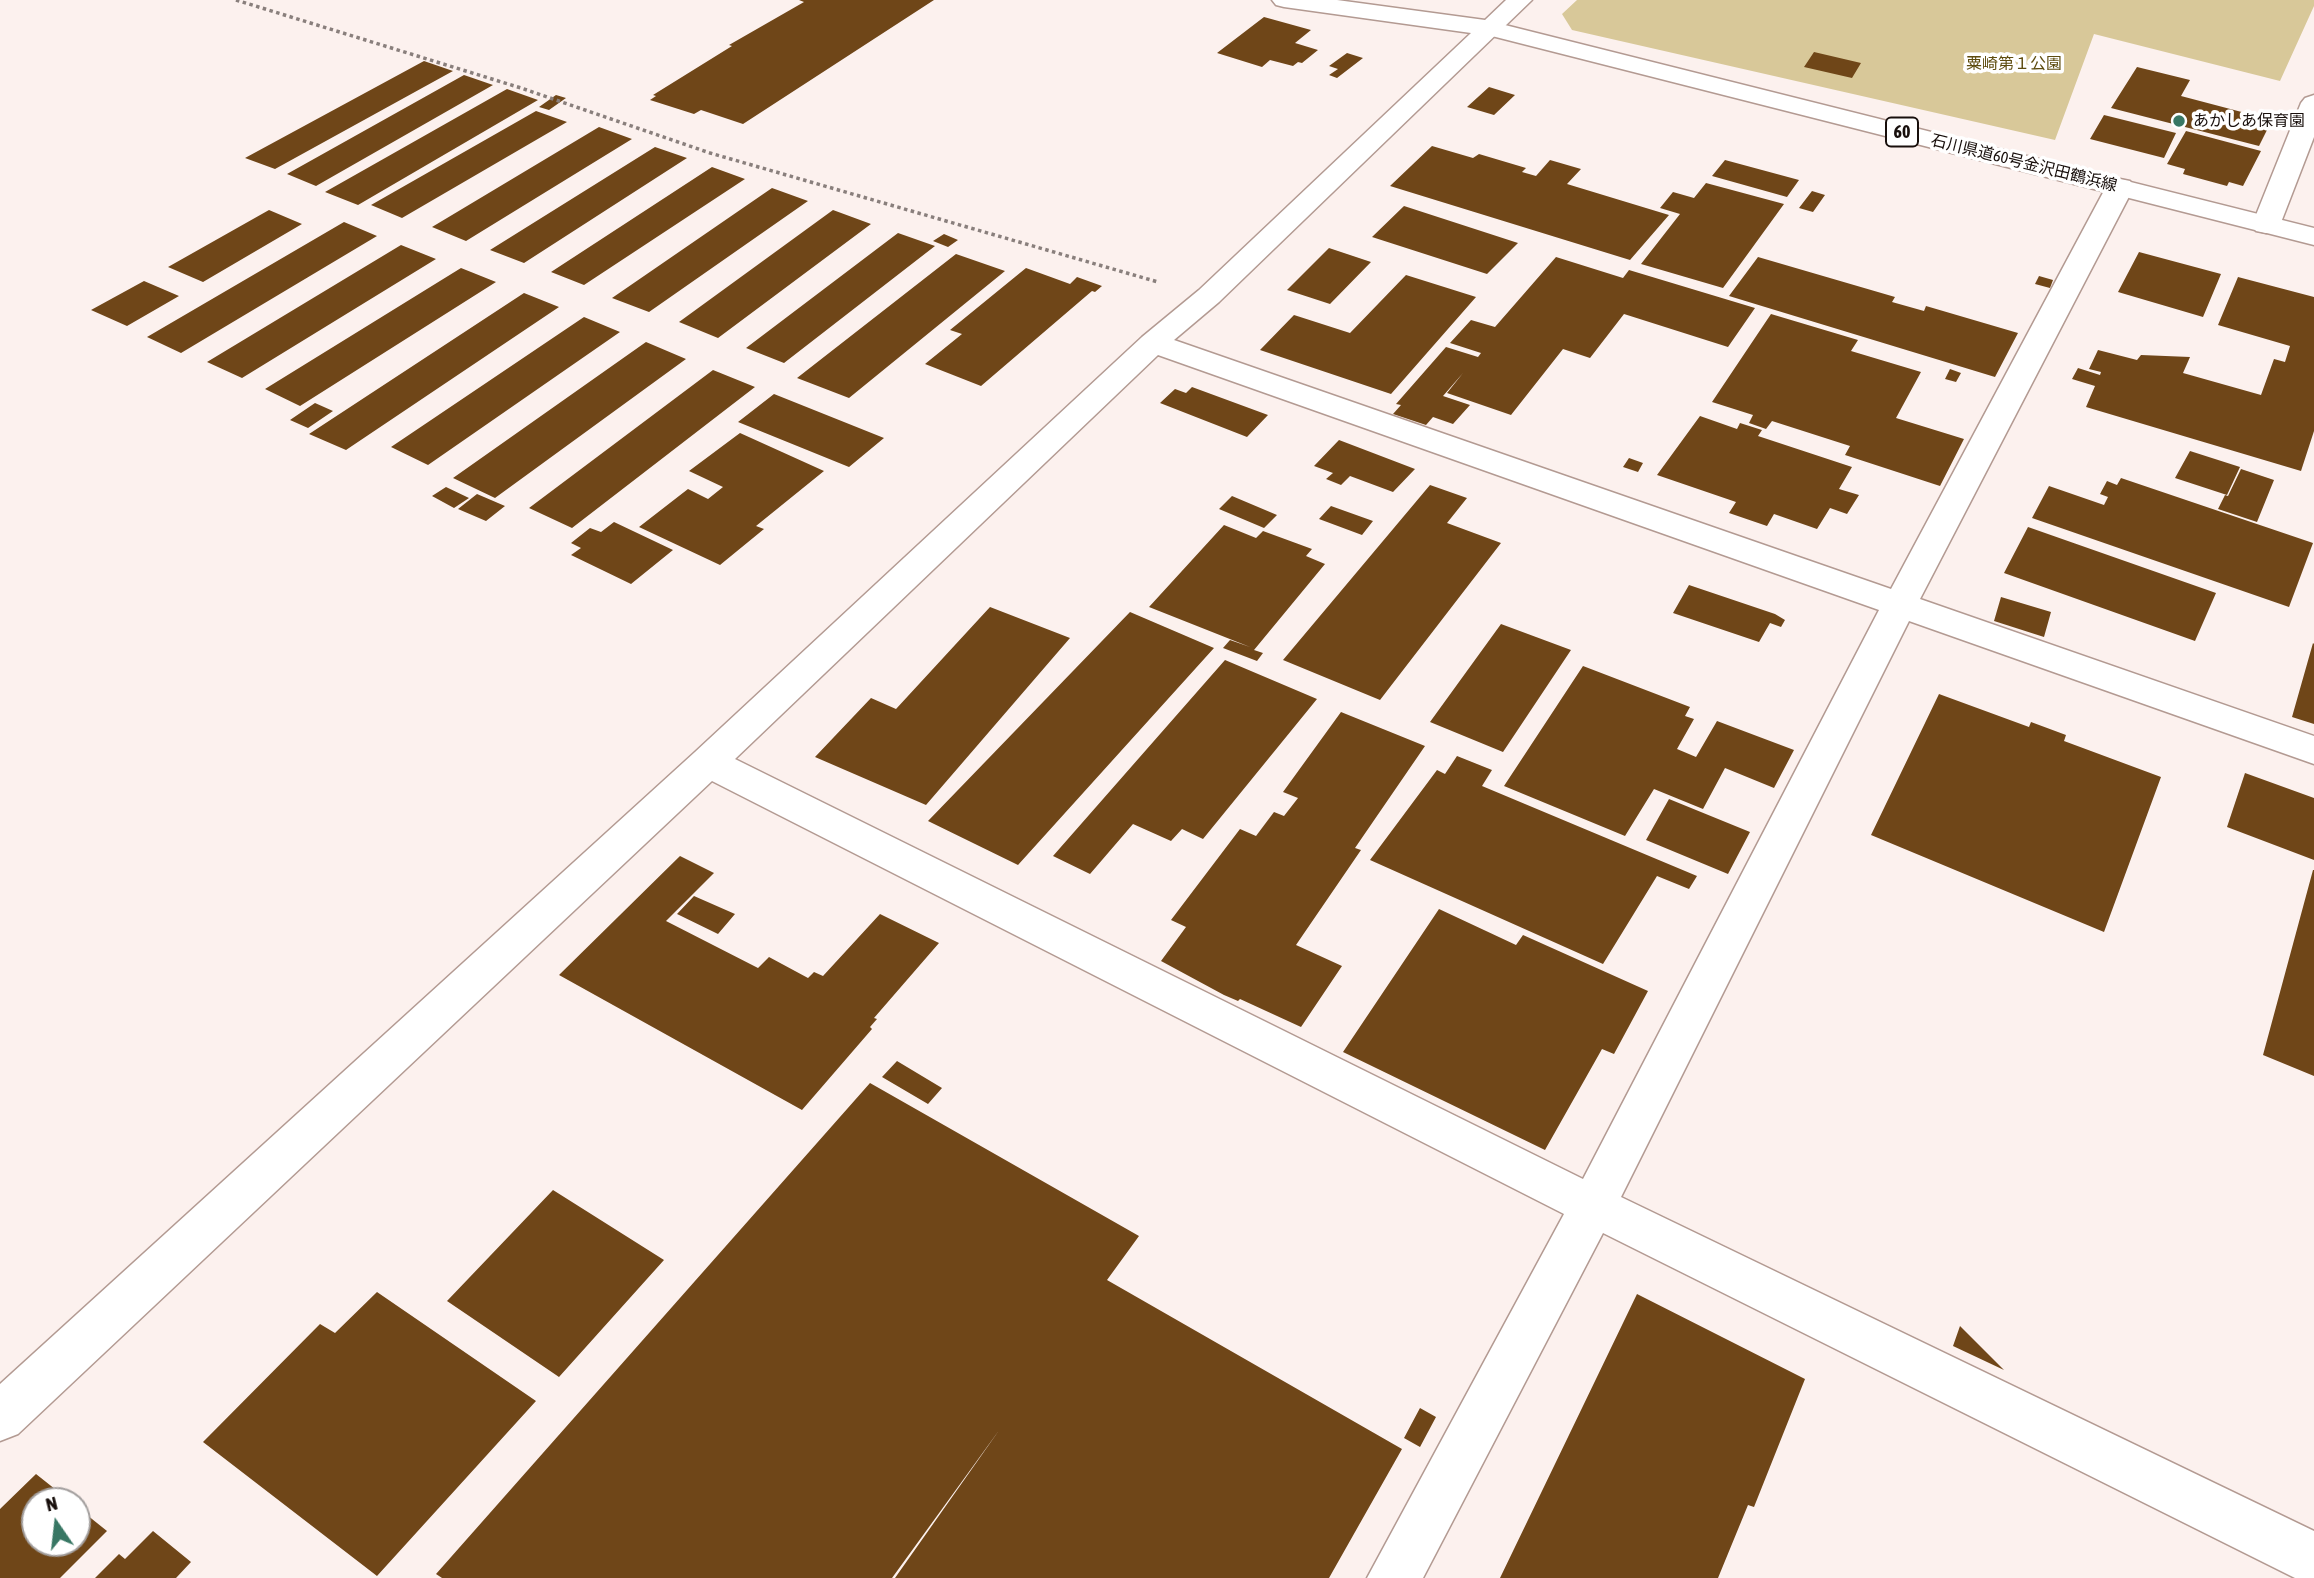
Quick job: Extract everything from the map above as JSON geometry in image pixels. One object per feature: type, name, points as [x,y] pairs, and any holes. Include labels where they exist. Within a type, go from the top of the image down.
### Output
[{"type":"street","points":[[1284,0],[1489,29]]},
{"type":"street","points":[[1378,0],[1489,29]]},
{"type":"street","points":[[0,1417],[708,762],[1153,343],[1209,296],[1520,0]]},
{"type":"street","name":"石川県道60号金沢田鶴浜線","points":[[1489,29],[2314,237]]},
{"type":"street","points":[[2266,225],[2314,103]]},
{"type":"street","points":[[1394,1578],[1593,1206],[1899,606],[2120,187]]},
{"type":"street","points":[[1153,343],[2314,750]]},
{"type":"street","points":[[708,762],[1593,1206],[2314,1559]]},
{"type":"path","points":[[236,0],[521,88],[710,153],[1209,296]]},
{"type":"green space","name":"粟崎第１公園","points":[[1577,0],[2314,0],[2314,6],[2280,81],[2094,34],[2055,140],[1572,30],[1562,14]]},
{"type":"building","points":[[799,0],[934,0],[743,124],[701,110],[694,114],[650,100],[656,96],[653,95],[732,46],[729,45],[804,2]]},
{"type":"building","points":[[1264,17],[1311,30],[1295,43],[1318,50],[1302,63],[1298,62],[1293,66],[1270,60],[1262,67],[1217,53]]},
{"type":"building","points":[[1814,52],[1861,63],[1852,78],[1804,67]]},
{"type":"building","points":[[1347,53],[1363,58],[1337,78],[1329,75],[1338,69],[1329,66]]},
{"type":"building","points":[[424,61],[453,71],[275,169],[245,158]]},
{"type":"building","points":[[2137,67],[2190,80],[2181,96],[2272,120],[2259,146],[2111,108]]},
{"type":"building","points":[[464,75],[493,85],[316,186],[287,174]]},
{"type":"building","points":[[1489,87],[1515,95],[1494,115],[1467,107]]},
{"type":"building","points":[[507,89],[538,100],[358,205],[325,192]]},
{"type":"building","points":[[556,95],[566,98],[549,110],[539,107]]},
{"type":"building","points":[[536,111],[567,122],[402,218],[371,205]]},
{"type":"building","points":[[2104,115],[2176,133],[2164,158],[2090,139]]},
{"type":"building","points":[[599,127],[632,139],[466,241],[432,227]]},
{"type":"building","points":[[2186,131],[2261,151],[2243,186],[2229,182],[2227,186],[2183,174],[2185,169],[2167,164]]},
{"type":"building","points":[[1432,146],[1473,158],[1479,154],[1526,168],[1522,172],[1536,176],[1550,160],[1581,169],[1567,184],[1669,215],[1630,260],[1390,186]]},
{"type":"building","points":[[655,147],[687,158],[524,263],[490,250]]},
{"type":"building","points":[[1725,160],[1799,180],[1787,197],[1712,176]]},
{"type":"building","points":[[712,167],[745,179],[584,285],[551,272]]},
{"type":"building","points":[[1706,183],[1784,204],[1723,288],[1641,264],[1680,214],[1660,208],[1673,192],[1694,198]]},
{"type":"building","points":[[772,188],[808,201],[649,312],[612,298]]},
{"type":"building","points":[[1812,191],[1825,195],[1813,212],[1799,208]]},
{"type":"building","points":[[1404,206],[1518,243],[1487,274],[1372,237]]},
{"type":"building","points":[[269,210],[302,224],[203,282],[168,267]]},
{"type":"building","points":[[833,210],[871,224],[718,338],[679,322]]},
{"type":"building","points":[[344,222],[377,236],[181,353],[147,337]]},
{"type":"building","points":[[898,233],[935,246],[784,363],[746,348]]},
{"type":"building","points":[[944,234],[958,240],[948,247],[933,241]]},
{"type":"building","points":[[401,245],[436,259],[242,378],[207,362]]},
{"type":"building","points":[[1329,248],[1371,262],[1330,304],[1287,290]]},
{"type":"building","points":[[2139,252],[2221,274],[2203,317],[2118,292]]},
{"type":"building","points":[[956,254],[1005,271],[849,398],[797,378]]},
{"type":"building","points":[[1556,257],[1623,278],[1629,270],[1755,308],[1728,347],[1624,314],[1590,358],[1563,349],[1511,415],[1447,393],[1463,373],[1443,396],[1470,405],[1453,424],[1433,417],[1426,425],[1393,414],[1401,405],[1396,404],[1446,347],[1478,357],[1481,353],[1450,343],[1471,320],[1495,327]]},
{"type":"building","points":[[1758,257],[1895,297],[1892,302],[1924,311],[1926,306],[2018,333],[1995,377],[1729,296]]},
{"type":"building","points":[[461,268],[496,282],[300,406],[265,389]]},
{"type":"building","points":[[1026,268],[1070,284],[1077,277],[1102,286],[1095,292],[1092,291],[981,386],[925,364],[962,334],[950,330]]},
{"type":"building","points":[[1406,275],[1476,297],[1391,394],[1260,350],[1294,315],[1350,333]]},
{"type":"building","points":[[2039,276],[2053,280],[2050,288],[2035,284]]},
{"type":"building","points":[[2238,277],[2314,297],[2314,431],[2301,471],[2086,407],[2095,386],[2072,379],[2078,368],[2100,375],[2101,372],[2089,369],[2098,350],[2137,360],[2141,355],[2190,357],[2183,373],[2261,395],[2274,359],[2285,362],[2290,346],[2218,325]]},
{"type":"building","points":[[144,281],[179,296],[127,326],[91,310]]},
{"type":"building","points":[[524,293],[559,307],[346,450],[309,434]]},
{"type":"building","points":[[1771,314],[1858,340],[1851,351],[1921,372],[1896,418],[1964,439],[1940,486],[1845,455],[1850,446],[1772,421],[1766,429],[1749,423],[1753,415],[1712,402]]},
{"type":"building","points":[[584,317],[620,332],[428,465],[391,447]]},
{"type":"building","points":[[646,342],[686,359],[495,498],[453,478]]},
{"type":"building","points":[[1950,369],[1961,373],[1956,382],[1945,379]]},
{"type":"building","points":[[713,370],[755,387],[572,528],[529,508]]},
{"type":"building","points":[[1192,387],[1268,415],[1247,437],[1160,403],[1175,389],[1186,393]]},
{"type":"building","points":[[774,394],[884,438],[849,467],[738,422]]},
{"type":"building","points":[[315,403],[333,411],[308,428],[290,420]]},
{"type":"building","points":[[1700,416],[1737,429],[1740,423],[1762,430],[1758,436],[1852,467],[1839,489],[1859,495],[1847,514],[1830,508],[1817,529],[1774,514],[1767,526],[1729,513],[1736,502],[1657,475]]},
{"type":"building","points":[[740,433],[824,471],[756,526],[764,529],[720,565],[639,527],[688,489],[708,499],[723,487],[689,471]]},
{"type":"building","points":[[1339,440],[1415,469],[1393,492],[1350,476],[1341,485],[1326,479],[1333,473],[1314,466]]},
{"type":"building","points":[[2190,451],[2240,467],[2227,495],[2175,478]]},
{"type":"building","points":[[1629,458],[1643,463],[1638,472],[1623,467]]},
{"type":"building","points":[[2241,469],[2274,480],[2257,522],[2218,509],[2225,495],[2228,496]]},
{"type":"building","points":[[2121,478],[2313,543],[2289,607],[2032,518],[2049,486],[2104,505],[2108,497],[2100,494],[2107,481],[2117,485]]},
{"type":"building","points":[[1430,485],[1467,498],[1447,523],[1501,543],[1380,700],[1283,660]]},
{"type":"building","points":[[446,487],[469,498],[454,508],[432,496]]},
{"type":"building","points":[[477,494],[505,506],[486,521],[458,509]]},
{"type":"building","points":[[1232,496],[1277,515],[1264,528],[1219,509]]},
{"type":"building","points":[[1331,506],[1373,521],[1362,535],[1319,519]]},
{"type":"building","points":[[614,522],[673,550],[631,584],[571,555],[581,548],[571,543],[590,528],[601,532]]},
{"type":"building","points":[[1224,525],[1256,538],[1263,531],[1312,549],[1306,556],[1325,564],[1254,650],[1263,653],[1257,661],[1223,648],[1230,640],[1250,647],[1149,607]]},
{"type":"building","points":[[2028,527],[2216,593],[2195,641],[2004,573]]},
{"type":"building","points":[[1689,585],[1775,614],[1785,620],[1781,627],[1770,623],[1759,642],[1673,613]]},
{"type":"building","points":[[2001,597],[2051,612],[2044,637],[1994,621]]},
{"type":"building","points":[[990,607],[1070,638],[926,805],[815,757],[871,698],[896,709]]},
{"type":"building","points":[[1130,612],[1214,648],[1018,865],[928,821]]},
{"type":"building","points":[[1501,624],[1571,650],[1503,752],[1430,722]]},
{"type":"building","points":[[2314,644],[2314,724],[2292,717]]},
{"type":"building","points":[[1225,660],[1317,699],[1203,839],[1182,829],[1171,841],[1133,824],[1090,874],[1053,856]]},
{"type":"building","points":[[1583,666],[1690,707],[1685,716],[1694,719],[1677,749],[1696,757],[1717,721],[1794,750],[1774,788],[1725,768],[1703,809],[1654,789],[1625,836],[1504,786]]},
{"type":"building","points":[[1939,694],[2029,727],[2031,722],[2066,735],[2064,741],[2161,777],[2104,932],[1871,835]]},
{"type":"building","points":[[1341,712],[1425,746],[1355,848],[1361,850],[1296,945],[1342,966],[1301,1027],[1240,999],[1238,1001],[1224,995],[1161,961],[1186,927],[1171,920],[1240,829],[1256,836],[1274,812],[1284,816],[1298,798],[1283,792]]},
{"type":"building","points":[[1457,756],[1492,770],[1482,786],[1697,876],[1689,889],[1657,876],[1603,964],[1370,860],[1437,770],[1445,774]]},
{"type":"building","points":[[2245,773],[2314,798],[2314,860],[2227,827]]},
{"type":"building","points":[[1669,799],[1750,832],[1728,874],[1646,840]]},
{"type":"building","points":[[680,856],[714,873],[666,921],[758,968],[769,957],[808,978],[814,972],[823,976],[880,914],[939,943],[874,1018],[877,1019],[870,1027],[872,1029],[802,1110],[559,975]]},
{"type":"building","points":[[2314,870],[2314,1076],[2263,1055]]},
{"type":"building","points":[[694,896],[735,914],[718,934],[677,914]]},
{"type":"building","points":[[1439,909],[1516,945],[1523,935],[1648,991],[1614,1054],[1602,1049],[1545,1150],[1343,1052]]},
{"type":"building","points":[[897,1061],[942,1088],[928,1104],[882,1077]]},
{"type":"building","points":[[870,1083],[1139,1236],[1107,1280],[1402,1449],[1329,1578],[895,1578],[1000,1429],[892,1578],[442,1578],[436,1574]]},
{"type":"building","points":[[553,1190],[664,1260],[559,1377],[447,1301]]},
{"type":"building","points":[[377,1292],[536,1401],[377,1576],[203,1442],[320,1324],[335,1333]]},
{"type":"building","points":[[1637,1294],[1805,1379],[1754,1507],[1748,1505],[1718,1578],[1500,1578]]},
{"type":"building","points":[[1960,1326],[2004,1370],[1953,1346]]},
{"type":"building","points":[[1420,1408],[1436,1417],[1420,1447],[1404,1438]]},
{"type":"building","points":[[36,1474],[52,1487],[23,1487]]},
{"type":"building","points":[[21,1489],[21,1557],[81,1557],[60,1578],[0,1578],[0,1509]]},
{"type":"building","points":[[91,1518],[107,1531],[91,1547]]},
{"type":"building","points":[[153,1531],[191,1562],[176,1578],[95,1578],[119,1554],[125,1559]]},
{"type":"place","name":"あかしあ保育園","points":[[2179,121]]}]
